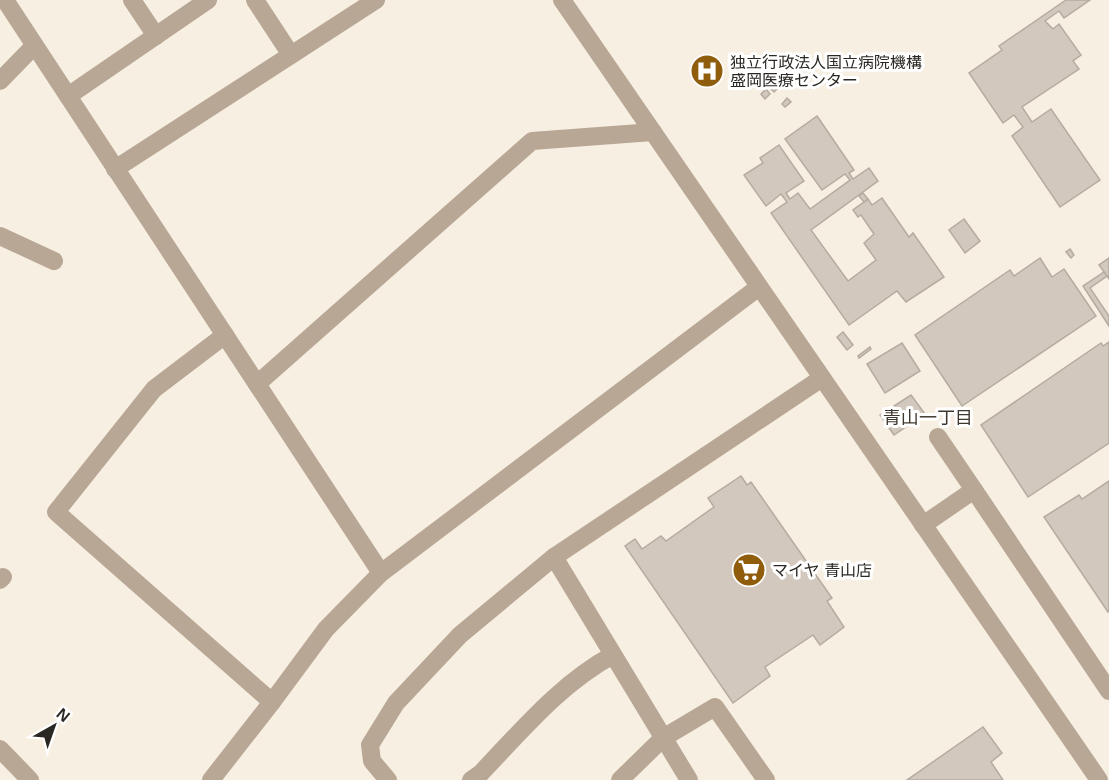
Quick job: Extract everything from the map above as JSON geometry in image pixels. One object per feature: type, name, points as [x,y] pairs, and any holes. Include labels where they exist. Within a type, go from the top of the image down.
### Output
[{"type":"street","points":[[4,0],[381,573]]},
{"type":"street","points":[[132,0],[156,36]]},
{"type":"street","points":[[68,96],[208,0]]},
{"type":"street","points":[[255,0],[291,55]]},
{"type":"street","points":[[115,169],[376,0]]},
{"type":"street","points":[[562,0],[1099,780]]},
{"type":"street","points":[[0,81],[34,46]]},
{"type":"street","points":[[257,384],[532,141],[653,132]]},
{"type":"street","points":[[0,236],[54,261]]},
{"type":"street","points":[[211,780],[326,629],[381,573],[759,287]]},
{"type":"street","points":[[225,335],[154,389],[56,512],[272,702]]},
{"type":"street","points":[[388,780],[372,761],[370,745],[396,703],[460,635],[554,557],[822,378]]},
{"type":"street","points":[[938,437],[1109,691]]},
{"type":"street","points":[[923,525],[974,490]]},
{"type":"street","points":[[554,557],[689,780]]},
{"type":"street","points":[[471,780],[557,695],[573,681],[613,655]]},
{"type":"street","points":[[620,780],[663,738],[715,707],[766,780]]},
{"type":"street","points":[[0,749],[30,780]]},
{"type":"building","points":[[1066,0],[1090,0],[1064,18],[1059,11],[1045,21],[1053,29],[1059,24],[1081,55],[1073,61],[1079,69],[1022,107],[1032,122],[1051,109],[1100,180],[1060,207],[1012,136],[1023,127],[1014,115],[1003,123],[969,73],[1002,50],[999,46]]},
{"type":"building","points":[[773,83],[778,88],[774,92],[769,87]]},
{"type":"building","points":[[766,89],[770,94],[765,99],[761,94]]},
{"type":"building","points":[[787,98],[791,102],[785,107],[782,104]]},
{"type":"building","points":[[817,116],[854,170],[849,173],[853,179],[869,168],[878,181],[811,230],[848,281],[876,260],[864,243],[874,234],[861,215],[858,217],[853,210],[868,199],[872,205],[882,198],[909,237],[913,233],[944,277],[906,302],[897,291],[849,325],[771,213],[787,202],[781,194],[766,206],[744,175],[763,163],[760,158],[779,145],[804,181],[786,193],[790,199],[798,193],[810,209],[850,180],[845,174],[822,190],[785,139]]},
{"type":"building","points":[[863,193],[868,199],[864,202],[859,196]]},
{"type":"building","points":[[964,219],[980,241],[965,253],[949,230]]},
{"type":"building","points":[[1070,249],[1074,255],[1071,258],[1066,252]]},
{"type":"building","points":[[1040,258],[1052,277],[1064,269],[1096,316],[962,406],[915,335],[1010,270],[1014,276]]},
{"type":"building","points":[[1109,258],[1109,279],[1099,265]]},
{"type":"building","points":[[1104,272],[1107,276],[1090,288],[1109,316],[1109,326],[1083,286]]},
{"type":"building","points":[[843,332],[853,345],[847,350],[837,337]]},
{"type":"building","points":[[1109,342],[1109,443],[1028,497],[981,425],[1101,343],[1103,346]]},
{"type":"building","points":[[902,343],[920,371],[885,393],[867,364]]},
{"type":"building","points":[[870,347],[871,349],[859,358],[858,356]]},
{"type":"building","points":[[911,395],[925,414],[894,435],[880,415]]},
{"type":"building","points":[[741,476],[747,485],[751,482],[832,598],[827,601],[844,627],[820,645],[813,635],[765,667],[770,676],[733,703],[625,546],[635,539],[642,549],[661,536],[666,541],[714,507],[708,498]]},
{"type":"building","points":[[1109,481],[1108,612],[1044,517],[1079,495],[1082,499]]},
{"type":"building","points":[[983,727],[1002,753],[991,762],[1003,780],[907,780]]},
{"type":"place","name":"独立行政法人国立病院機構 盛岡医療センター","points":[[707,71]]},
{"type":"place","name":"マイヤ 青山店","points":[[749,570]]},
{"type":"district","name":"青山一丁目","points":[[928,418]]}]
